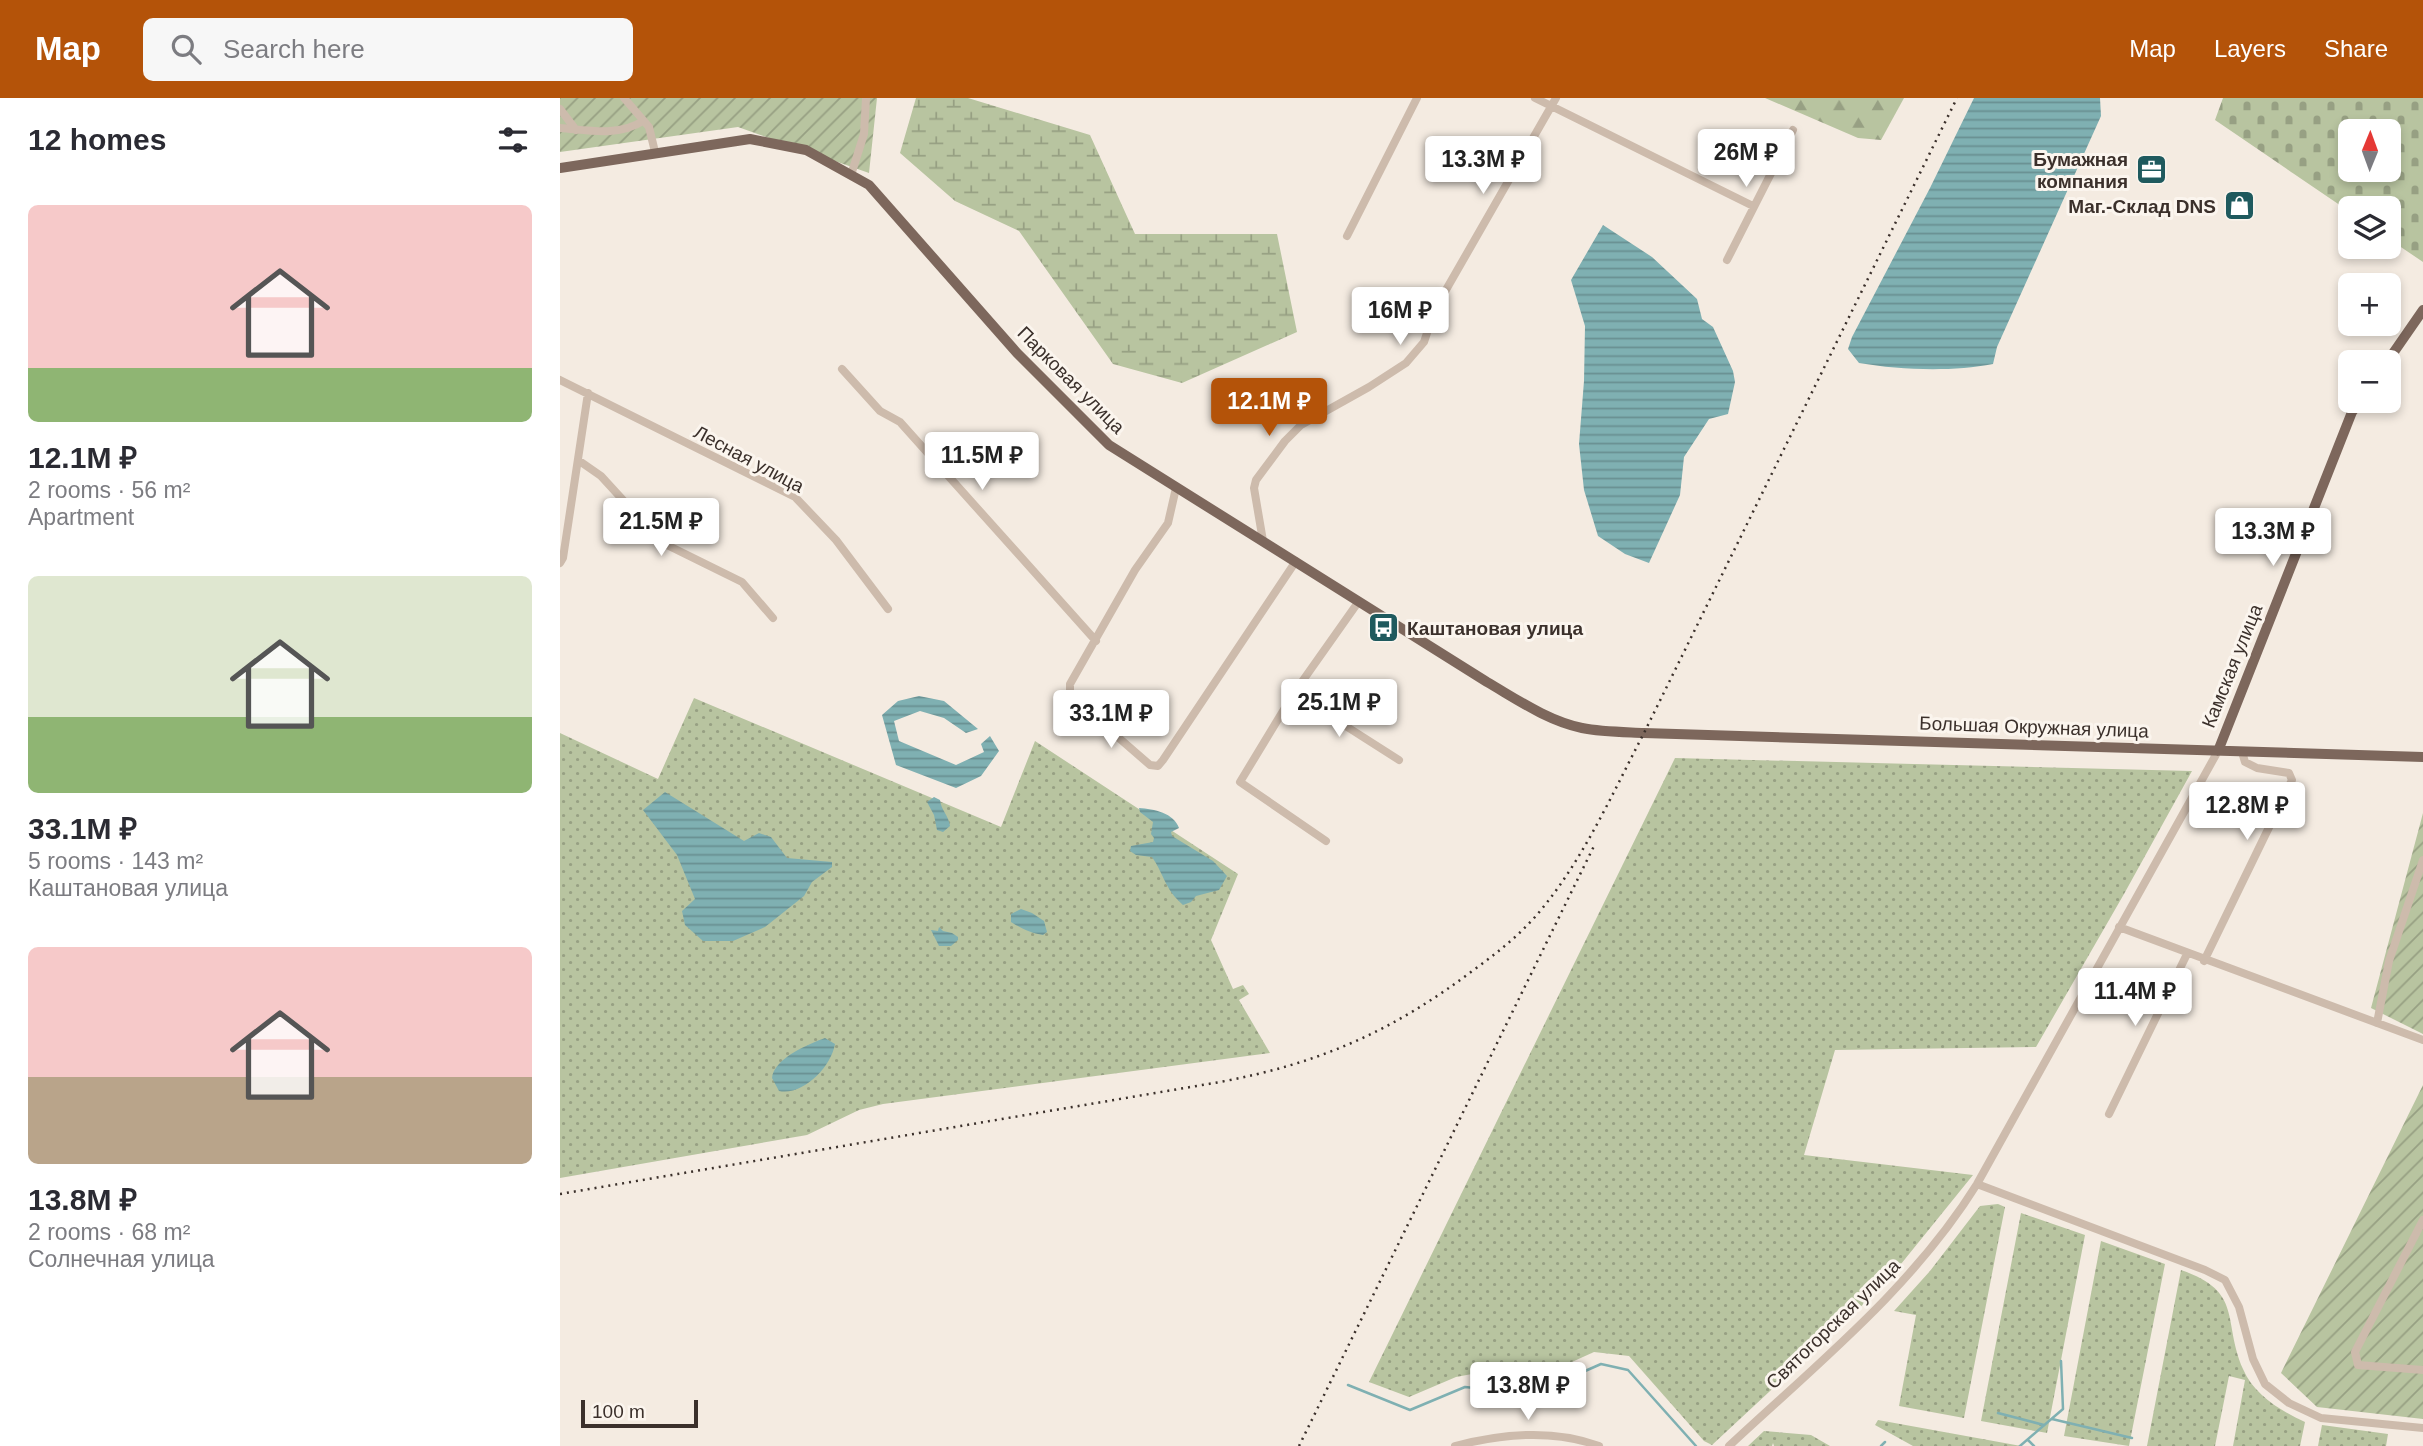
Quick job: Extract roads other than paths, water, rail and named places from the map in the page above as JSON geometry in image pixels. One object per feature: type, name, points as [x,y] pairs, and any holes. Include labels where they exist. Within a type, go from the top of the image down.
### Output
[{"type":"main road","name":"Парковая улица","points":[[560,168],[750,139],[806,150],[869,185],[1017,353],[1109,445],[1476,676],[1545,715],[1585,729],[1644,733]]},
{"type":"main road","points":[[2395,350],[2423,310]]},
{"type":"main road","name":"Камская улица","points":[[2218,751],[2352,413]]},
{"type":"main road","name":"Большая Окружная улица","points":[[1644,733],[2423,757]]},
{"type":"street","points":[[624,98],[649,127],[655,152]]},
{"type":"street","points":[[851,175],[864,134],[866,98]]},
{"type":"street","points":[[1347,236],[1417,98]]},
{"type":"street","points":[[1535,98],[1554,102],[1754,206]]},
{"type":"street","points":[[1264,541],[1254,488],[1256,480],[1301,425],[1406,363],[1424,342],[1435,309],[1554,102]]},
{"type":"street","points":[[560,109],[576,130]]},
{"type":"street","points":[[560,128],[597,132],[636,126],[643,121]]},
{"type":"street","points":[[1727,260],[1793,130]]},
{"type":"street","points":[[842,369],[880,411],[900,422],[1096,641]]},
{"type":"street","name":"Лесная улица","points":[[560,380],[795,497],[836,540],[888,609]]},
{"type":"street","points":[[560,563],[563,558],[588,393]]},
{"type":"street","points":[[578,460],[601,476],[654,535],[669,546],[742,582],[772,618]]},
{"type":"street","points":[[1176,488],[1168,523],[1135,570],[1070,684],[1070,697],[1079,709],[1112,732],[1150,765],[1158,766],[1296,561]]},
{"type":"street","points":[[1326,841],[1240,782],[1294,693],[1359,601]]},
{"type":"street","points":[[1294,693],[1399,760]]},
{"type":"street","name":"Святогорская улица","points":[[1729,1446],[1889,1297],[1954,1220],[1977,1184],[2218,751]]},
{"type":"street","points":[[2204,961],[2292,780],[2289,773],[2258,768],[2245,762],[2242,752]]},
{"type":"street","points":[[2377,1023],[2389,961],[2423,860]]},
{"type":"street","points":[[2119,927],[2204,961],[2423,1040]]},
{"type":"street","points":[[2109,1115],[2187,954]]},
{"type":"street","points":[[1977,1184],[2225,1280],[2239,1307],[2253,1359],[2265,1384],[2289,1403],[2320,1418],[2423,1427]]},
{"type":"street","points":[[2423,1220],[2355,1352],[2358,1365],[2423,1370]]},
{"type":"street","points":[[1455,1446],[1489,1437],[1560,1436],[1599,1446]]},
{"type":"water","points":[[1974,98],[2100,98],[2101,116],[1997,347],[1993,364],[1926,369],[1859,363],[1848,349],[1852,337]]},
{"type":"water","points":[[1603,225],[1652,257],[1697,299],[1702,319],[1713,327],[1733,371],[1735,382],[1728,414],[1709,419],[1684,457],[1680,495],[1649,563],[1625,554],[1598,536],[1584,490],[1579,444],[1585,326],[1571,280]]},
{"type":"water","points":[[919,696],[944,701],[978,729],[966,733],[944,718],[920,711],[894,721],[899,741],[956,765],[984,752],[981,744],[990,736],[999,751],[981,776],[956,788],[896,765],[882,715],[898,701]]},
{"type":"water","points":[[665,792],[744,841],[759,833],[771,837],[787,858],[832,862],[832,867],[812,882],[804,896],[765,927],[733,941],[703,941],[685,925],[682,911],[695,899],[677,855],[643,810]]},
{"type":"water","points":[[934,797],[940,800],[949,822],[950,826],[943,832],[937,830],[934,815],[927,802]]},
{"type":"water","points":[[1139,808],[1157,811],[1173,819],[1179,828],[1171,832],[1172,836],[1213,861],[1227,876],[1219,890],[1196,896],[1183,905],[1168,887],[1152,857],[1136,855],[1130,851],[1131,846],[1153,842],[1154,838],[1151,834],[1153,822],[1140,812]]},
{"type":"water","points":[[1021,909],[1044,921],[1047,932],[1043,935],[1034,933],[1011,922],[1011,914]]},
{"type":"water","points":[[939,927],[958,937],[958,940],[951,946],[939,946],[931,930],[938,931]]},
{"type":"water","points":[[825,1038],[835,1044],[822,1070],[797,1089],[779,1091],[772,1078],[779,1064],[793,1053]]},
{"type":"waterway","points":[[2020,1446],[2063,1409],[2061,1361]]},
{"type":"waterway","points":[[1348,1385],[1410,1410],[1465,1387],[1533,1394],[1601,1364],[1628,1370],[1696,1446]]},
{"type":"waterway","points":[[1998,1413],[2044,1425]]},
{"type":"waterway","points":[[2052,1419],[2132,1438]]},
{"type":"waterway","points":[[2028,1440],[2034,1446]]},
{"type":"waterway","points":[[1881,1446],[1885,1442]]},
{"type":"railway","points":[[560,1194],[1257,1074],[1355,1042],[1415,1010],[1491,957],[1514,938],[1552,896],[1595,828],[1957,98]]},
{"type":"railway","points":[[1299,1446],[1594,846]]},
{"type":"place","name":"Бумажная компания","points":[[2151,170]]},
{"type":"place","name":"Маг.-Склад DNS","points":[[2239,206]]},
{"type":"place","name":"Каштановая улица","points":[[1384,628]]}]
